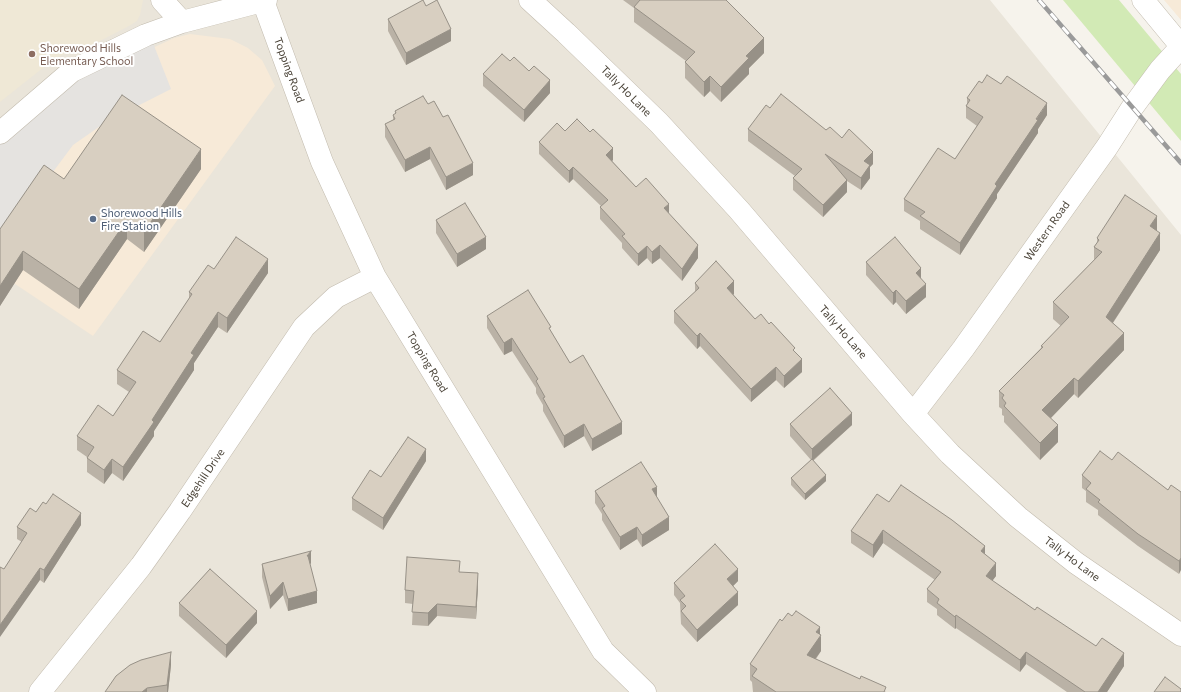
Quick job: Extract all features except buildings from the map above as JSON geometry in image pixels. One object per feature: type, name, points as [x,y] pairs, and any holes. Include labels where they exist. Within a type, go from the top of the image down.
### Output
[{"type":"street","points":[[162,0],[182,22]]},
{"type":"street","points":[[0,133],[72,71],[146,35],[182,22],[265,0]]},
{"type":"street","name":"Topping Road","points":[[265,0],[322,162],[375,277],[603,651],[645,692]]},
{"type":"street","name":"Tally Ho Lane","points":[[530,0],[659,123],[739,210],[913,414],[950,454],[1018,517],[1076,563],[1181,634]]},
{"type":"street","points":[[1143,0],[1181,47]]},
{"type":"street","name":"Western Road","points":[[913,414],[967,343],[1160,70],[1181,47]]},
{"type":"street","name":"Edgehill Drive","points":[[40,692],[141,566],[304,328],[336,297],[375,277]]},
{"type":"shaded area","points":[[0,0],[990,0],[1181,235],[1181,692],[0,692]]},
{"type":"shaded area","name":"Shorewood Hills Elementary School","points":[[0,0],[143,0],[140,15],[137,21],[88,47],[81,46],[74,48],[53,60],[0,102]]},
{"type":"shaded area","points":[[1164,0],[1181,0],[1181,20]]},
{"type":"shaded area","points":[[190,34],[230,39],[248,48],[262,60],[275,86],[93,336],[0,274],[0,148],[142,53],[174,38]]},
{"type":"shaded area","points":[[151,38],[171,89],[106,122],[73,145],[0,243],[0,133],[72,71]]},
{"type":"green space","points":[[1063,0],[1119,0],[1181,74],[1181,141]]},
{"type":"railway","points":[[1039,0],[1181,163]]},
{"type":"place","name":"Shorewood Hills Elementary School","points":[[32,54]]},
{"type":"place","name":"Shorewood Hills Fire Station","points":[[93,219]]}]
